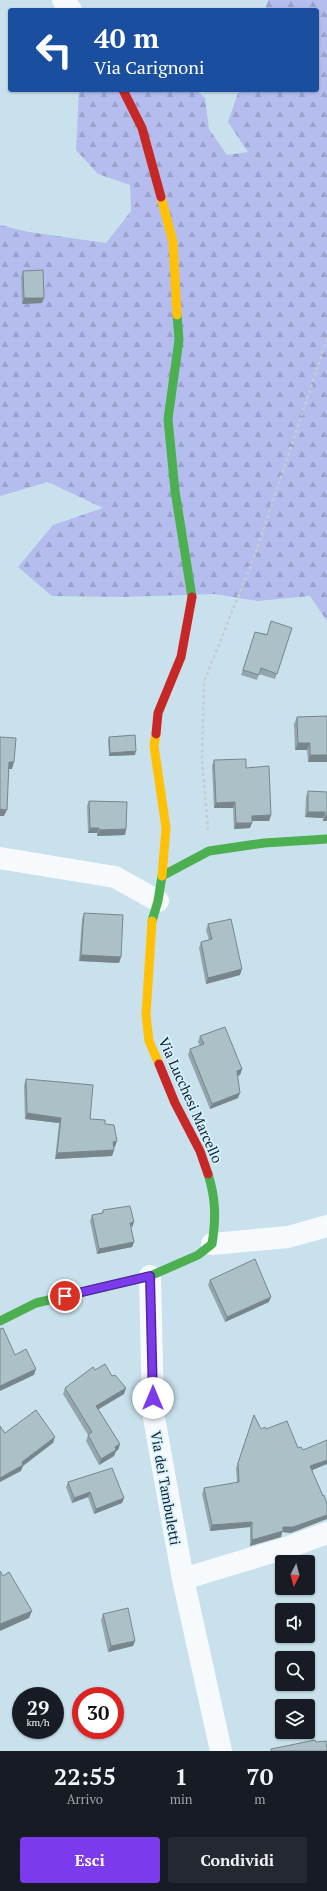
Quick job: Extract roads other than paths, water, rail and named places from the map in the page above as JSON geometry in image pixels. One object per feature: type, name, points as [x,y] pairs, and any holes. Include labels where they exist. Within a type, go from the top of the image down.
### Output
[{"type":"street","name":"Via Lucchesi Marcello","points":[[124,92],[142,128],[173,242],[179,340],[168,419],[175,491],[192,596],[181,657],[158,713],[154,746],[166,828],[162,876],[158,901],[151,924],[146,1015],[149,1041],[175,1103],[200,1151],[212,1186],[216,1216],[212,1244]]},
{"type":"street","points":[[162,876],[209,851],[264,843],[327,839]]},
{"type":"street","points":[[0,858],[115,877],[158,901]]},
{"type":"street","points":[[0,1321],[36,1303],[150,1276],[198,1255],[212,1244],[258,1241],[288,1237],[327,1226]]},
{"type":"street","name":"Via dei Tambuletti","points":[[150,1276],[153,1412],[183,1579],[221,1751]]},
{"type":"street","points":[[183,1579],[286,1548],[327,1533]]}]
